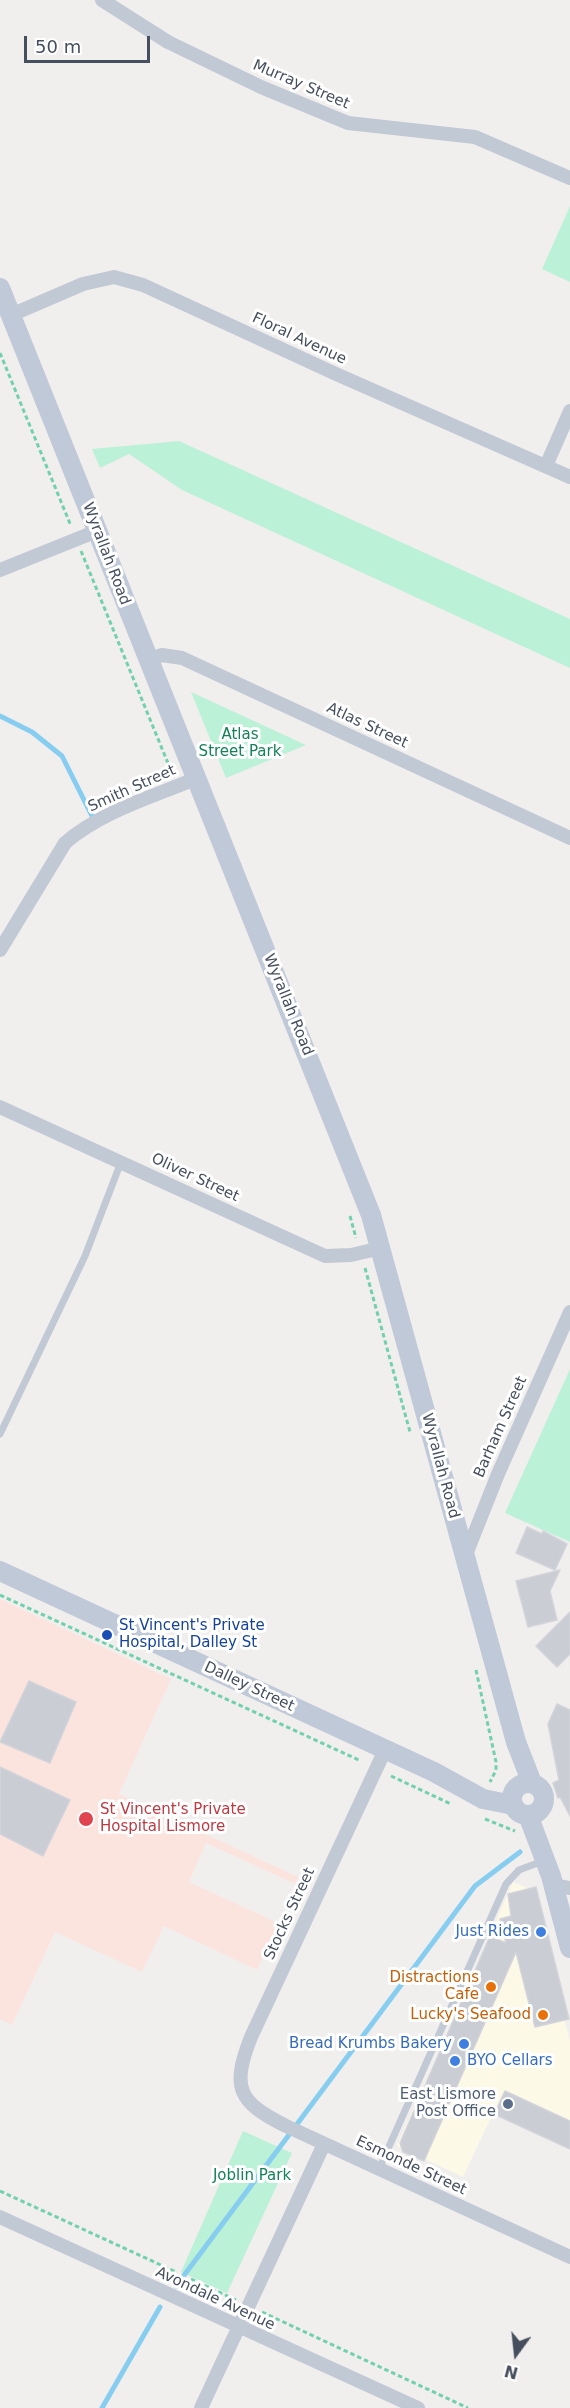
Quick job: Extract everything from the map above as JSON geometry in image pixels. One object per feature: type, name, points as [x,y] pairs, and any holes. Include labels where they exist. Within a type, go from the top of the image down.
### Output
[{"type":"main road","name":"Wyrallah Road","points":[[0,288],[371,1215],[516,1742],[525,1798],[550,1854],[570,1948]]},
{"type":"main road","name":"Dalley Street","points":[[0,1571],[434,1772],[483,1799],[525,1798]]},
{"type":"main road","name":"Dalley Street","points":[[434,1772],[525,1798]]},
{"type":"street","name":"Murray Street","points":[[102,0],[168,42],[261,87],[348,123],[475,137],[570,178]]},
{"type":"street","name":"Floral Avenue","points":[[11,315],[83,285],[104,280],[114,278],[144,285],[336,374],[570,477]]},
{"type":"street","points":[[546,465],[570,411]]},
{"type":"street","points":[[0,570],[97,531]]},
{"type":"street","name":"Atlas Street","points":[[147,660],[170,655],[182,658],[570,838]]},
{"type":"street","name":"Smith Street","points":[[0,950],[65,843],[102,818],[197,778]]},
{"type":"street","name":"Oliver Street","points":[[0,1107],[325,1256],[361,1253],[381,1248]]},
{"type":"street","name":"Barham Street","points":[[465,1557],[498,1474],[570,1312]]},
{"type":"street","name":"Stocks Street","points":[[244,2096],[239,2073],[251,2037],[386,1750]]},
{"type":"street","name":"Esmonde Street","points":[[244,2096],[265,2115],[300,2133],[570,2257]]},
{"type":"street","points":[[201,2408],[324,2144]]},
{"type":"street","name":"Avondale Avenue","points":[[0,2217],[238,2328],[418,2408]]},
{"type":"lane","points":[[0,1434],[85,1256],[121,1162]]},
{"type":"lane","points":[[379,2169],[506,1884],[519,1870],[555,1878]]},
{"type":"path","points":[[0,353],[178,786]]},
{"type":"path","points":[[348,1208],[413,1443]]},
{"type":"path","points":[[0,1595],[361,1761]]},
{"type":"path","points":[[475,1666],[496,1762],[496,1770],[487,1789]]},
{"type":"path","points":[[0,2191],[176,2272]]},
{"type":"path","points":[[191,2279],[237,2301]]},
{"type":"path","points":[[260,2311],[468,2408]]},
{"type":"shaded area","name":"St Vincent's Private Hospital Lismore","points":[[0,1599],[171,1679],[119,1794],[298,1877],[295,1884],[206,1843],[189,1882],[278,1923],[257,1970],[164,1926],[142,1972],[55,1932],[12,2025],[0,2019]]},
{"type":"shaded area","points":[[513,1882],[530,1889],[570,2041],[570,2146],[494,2111],[463,2177],[397,2146]]},
{"type":"green space","points":[[570,206],[570,282],[542,269]]},
{"type":"green space","points":[[179,441],[570,619],[570,668],[182,490],[129,454],[100,468],[92,449]]},
{"type":"green space","name":"Atlas Street Park","points":[[191,692],[306,745],[226,778]]},
{"type":"green space","points":[[570,1369],[570,1542],[505,1513]]},
{"type":"green space","name":"Joblin Park","points":[[243,2131],[292,2153],[227,2293],[181,2272]]},
{"type":"building","points":[[527,1527],[542,1534],[543,1531],[567,1544],[555,1570],[516,1553]]},
{"type":"building","points":[[560,1570],[550,1591],[557,1620],[528,1627],[516,1581]]},
{"type":"building","points":[[570,1612],[570,1654],[557,1667],[536,1646]]},
{"type":"building","points":[[29,1681],[76,1702],[50,1763],[0,1742]]},
{"type":"building","points":[[557,1704],[570,1710],[570,1816],[560,1797],[558,1798],[553,1783],[559,1780],[548,1724]]},
{"type":"building","points":[[0,1767],[70,1800],[43,1856],[0,1834]]},
{"type":"building","points":[[536,1887],[569,2019],[535,2027],[516,1952],[424,2161],[403,2152],[400,2143],[490,1936],[506,1943],[500,1919],[511,1916],[508,1894]]},
{"type":"building","points":[[505,2091],[570,2121],[570,2149],[494,2114]]},
{"type":"waterway","points":[[0,716],[32,732],[62,756],[92,816]]},
{"type":"waterway","points":[[176,2286],[475,1886],[520,1852]]},
{"type":"waterway","points":[[102,2408],[160,2307]]},
{"type":"place","name":"St Vincent's Private Hospital, Dalley St","points":[[107,1635]]},
{"type":"place","name":"St Vincent's Private Hospital Lismore","points":[[86,1819]]},
{"type":"place","name":"Just Rides","points":[[541,1932]]},
{"type":"place","name":"Distractions Cafe","points":[[491,1987]]},
{"type":"place","name":"Lucky's Seafood","points":[[543,2015]]},
{"type":"place","name":"Bread Krumbs Bakery","points":[[464,2044]]},
{"type":"place","name":"BYO Cellars","points":[[455,2061]]},
{"type":"place","name":"East Lismore Post Office","points":[[508,2104]]}]
